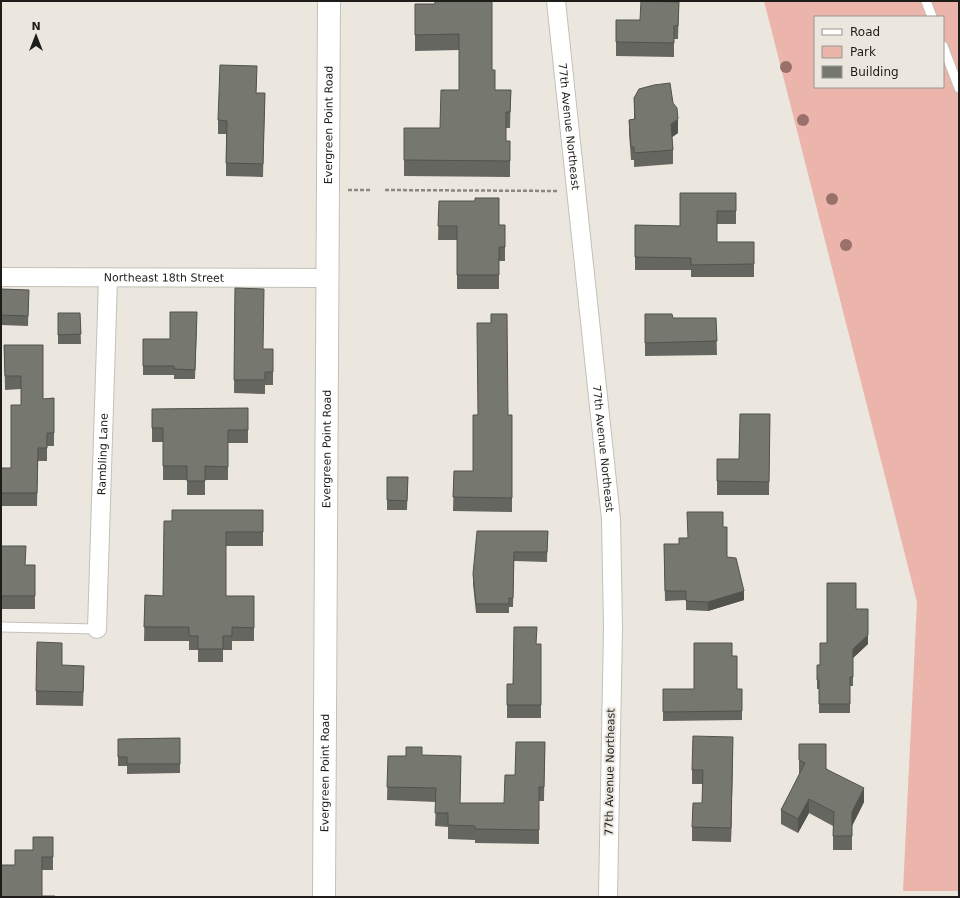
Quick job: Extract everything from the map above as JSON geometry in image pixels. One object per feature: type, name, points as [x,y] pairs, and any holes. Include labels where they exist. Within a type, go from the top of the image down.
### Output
[{"type":"street","name":"Evergreen Point Road","points":[[324,897],[326,278],[329,1]]},
{"type":"street","name":"77th Avenue Northeast","points":[[556,1],[613,547],[608,897]]},
{"type":"street","name":"Northeast 18th Street","points":[[1,277],[108,279],[326,278]]},
{"type":"street","name":"Rambling Lane","points":[[97,629],[108,279]]},
{"type":"lane","points":[[926,1],[932,16]]},
{"type":"lane","points":[[944,49],[959,88]]},
{"type":"lane","points":[[1,627],[97,629]]},
{"type":"path","points":[[348,190],[370,190]]},
{"type":"path","points":[[385,190],[576,191]]},
{"type":"green space","points":[[764,1],[959,1],[959,891],[903,891],[917,602]]},
{"type":"building","points":[[435,1],[492,1],[492,70],[495,70],[495,90],[511,90],[510,112],[506,112],[506,141],[510,141],[510,161],[404,160],[404,128],[440,128],[441,90],[459,90],[459,34],[415,35],[415,4],[435,4]]},
{"type":"building","points":[[641,1],[679,2],[678,26],[674,26],[674,43],[616,42],[616,20],[640,20]]},
{"type":"building","points":[[220,65],[257,66],[256,93],[265,93],[263,164],[226,163],[227,121],[218,120]]},
{"type":"building","points":[[670,83],[673,103],[677,108],[678,119],[671,124],[673,150],[634,153],[634,147],[631,147],[629,120],[635,119],[634,98],[639,89]]},
{"type":"building","points":[[680,193],[736,193],[736,211],[717,211],[717,242],[754,242],[754,264],[691,265],[691,258],[635,257],[635,225],[680,226]]},
{"type":"building","points":[[475,198],[499,198],[499,225],[505,225],[505,247],[499,247],[499,275],[457,275],[457,226],[438,226],[439,201],[475,201]]},
{"type":"building","points":[[235,288],[264,289],[263,349],[273,349],[273,372],[265,372],[265,380],[234,380]]},
{"type":"building","points":[[1,289],[29,290],[28,316],[1,315]]},
{"type":"building","points":[[170,312],[197,312],[195,370],[174,369],[174,366],[143,366],[143,339],[170,339]]},
{"type":"building","points":[[58,313],[80,313],[81,334],[58,335]]},
{"type":"building","points":[[491,314],[507,314],[508,415],[512,415],[512,498],[453,497],[454,471],[473,471],[473,415],[478,415],[477,323],[491,323]]},
{"type":"building","points":[[645,314],[672,314],[673,318],[716,318],[717,341],[645,343]]},
{"type":"building","points":[[4,345],[43,345],[43,399],[54,398],[54,433],[47,433],[47,448],[38,448],[37,493],[1,493],[1,468],[11,468],[11,405],[21,405],[21,376],[5,376]]},
{"type":"building","points":[[248,408],[248,430],[228,430],[228,467],[205,466],[205,481],[187,481],[187,466],[163,466],[163,428],[152,428],[152,409]]},
{"type":"building","points":[[740,414],[770,414],[769,482],[717,481],[717,459],[739,459]]},
{"type":"building","points":[[387,477],[408,477],[407,501],[387,500]]},
{"type":"building","points":[[172,510],[263,510],[263,532],[226,532],[226,596],[254,596],[254,628],[232,627],[232,636],[223,636],[223,649],[198,649],[198,636],[189,636],[189,627],[144,627],[145,595],[163,596],[164,521],[172,521]]},
{"type":"building","points":[[687,512],[723,512],[723,527],[727,527],[727,557],[736,558],[744,591],[708,602],[686,601],[686,591],[665,591],[664,544],[679,544],[679,538],[688,538]]},
{"type":"building","points":[[477,531],[548,531],[547,552],[514,552],[513,598],[509,598],[509,604],[476,604],[473,574]]},
{"type":"building","points":[[1,546],[26,546],[25,565],[35,565],[35,596],[1,596]]},
{"type":"building","points":[[827,583],[856,583],[856,609],[868,609],[868,635],[853,649],[853,677],[850,677],[850,704],[819,704],[819,680],[817,680],[817,665],[820,665],[820,643],[827,643]]},
{"type":"building","points":[[514,627],[537,627],[536,644],[541,644],[541,705],[507,705],[507,684],[513,684]]},
{"type":"building","points":[[37,642],[62,643],[62,665],[84,666],[83,692],[36,691]]},
{"type":"building","points":[[694,643],[732,643],[732,656],[737,656],[737,689],[742,689],[742,711],[663,712],[663,689],[694,689]]},
{"type":"building","points":[[693,736],[733,737],[731,828],[692,827],[693,803],[702,803],[703,770],[692,770]]},
{"type":"building","points":[[180,738],[180,764],[127,764],[127,757],[118,757],[118,739]]},
{"type":"building","points":[[516,742],[545,742],[544,787],[539,787],[539,830],[475,829],[475,826],[448,825],[448,813],[435,813],[436,788],[387,787],[388,756],[406,756],[406,747],[422,747],[422,755],[461,756],[460,803],[504,803],[505,775],[515,775]]},
{"type":"building","points":[[799,744],[826,744],[826,769],[864,788],[852,812],[852,836],[833,836],[834,812],[809,799],[798,819],[781,810],[805,763],[799,760]]},
{"type":"building","points":[[33,837],[53,837],[53,857],[42,857],[42,896],[55,897],[1,897],[1,865],[15,865],[15,850],[33,850]]}]
